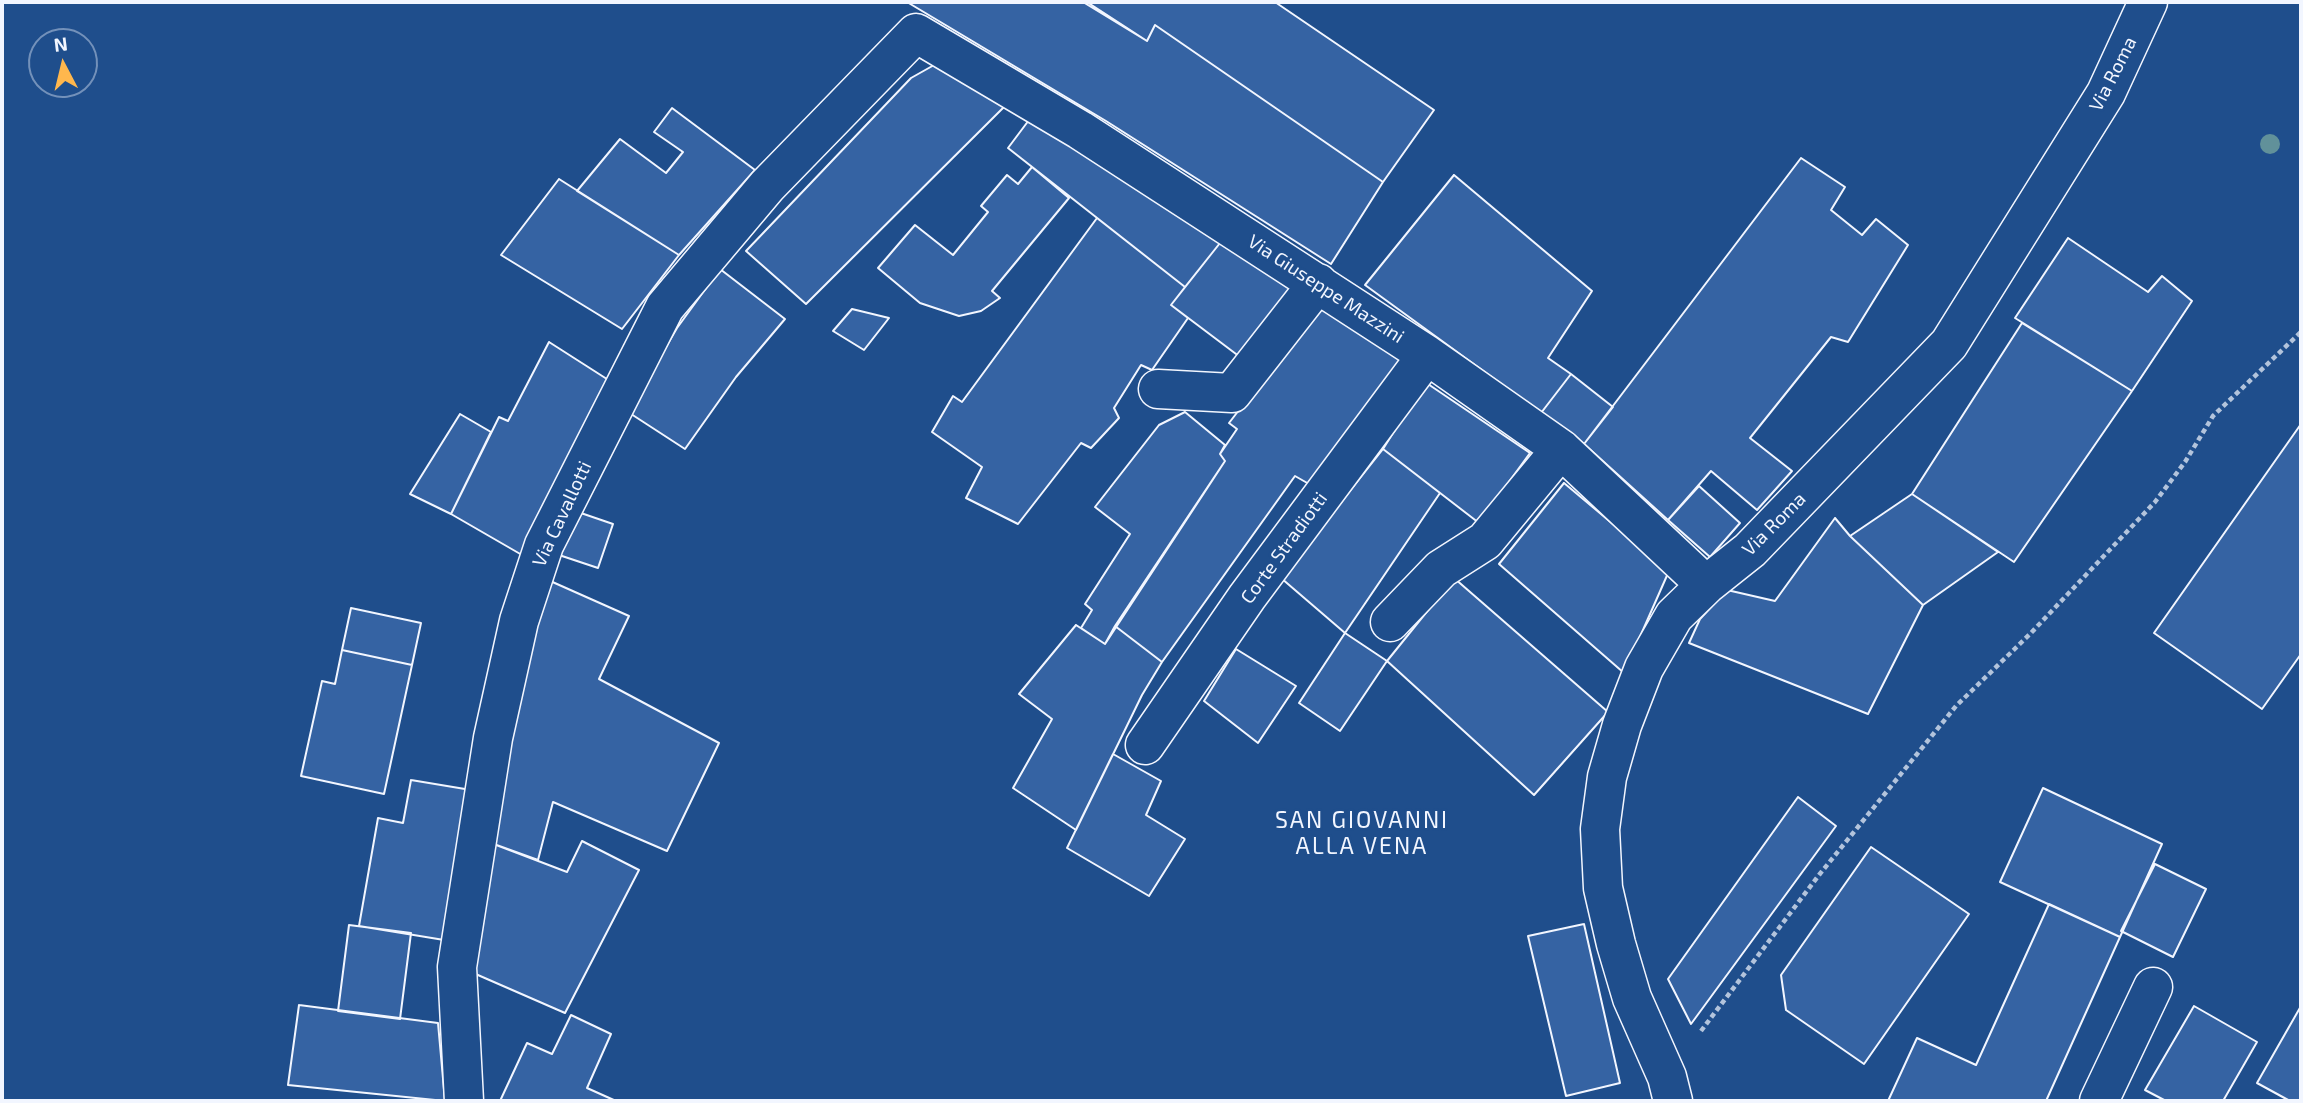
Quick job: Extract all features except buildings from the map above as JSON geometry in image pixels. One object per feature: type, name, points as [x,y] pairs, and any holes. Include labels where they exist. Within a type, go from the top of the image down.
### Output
[{"type":"street","name":"Via Roma","points":[[1670,1089],[1632,998],[1616,944],[1604,888],[1601,829],[1607,777],[1622,725],[1644,668],[1674,616],[1706,585],[1750,550],[1949,344],[2106,93],[2148,2]]},
{"type":"street","name":"Via Giuseppe Mazzini","points":[[916,33],[1080,130],[1427,355],[1561,449],[1706,585]]},
{"type":"street","name":"Via Cavallotti","points":[[464,1101],[457,967],[493,738],[519,621],[544,545],[665,307],[766,186],[916,33]]},
{"type":"street","points":[[1158,388],[1232,393],[1318,283]]},
{"type":"street","name":"Corte Stradiotti","points":[[1145,745],[1247,597],[1427,355]]},
{"type":"street","points":[[1390,622],[1441,569],[1485,541],[1561,449]]},
{"type":"street","points":[[2099,1101],[2152,987]]},
{"type":"path","points":[[1670,1089],[1819,875],[1956,706],[2030,634],[2155,502],[2185,462],[2213,416],[2301,331]]},
{"type":"district","name":"SAN GIOVANNI ALLA VENA","points":[[1362,833]]}]
